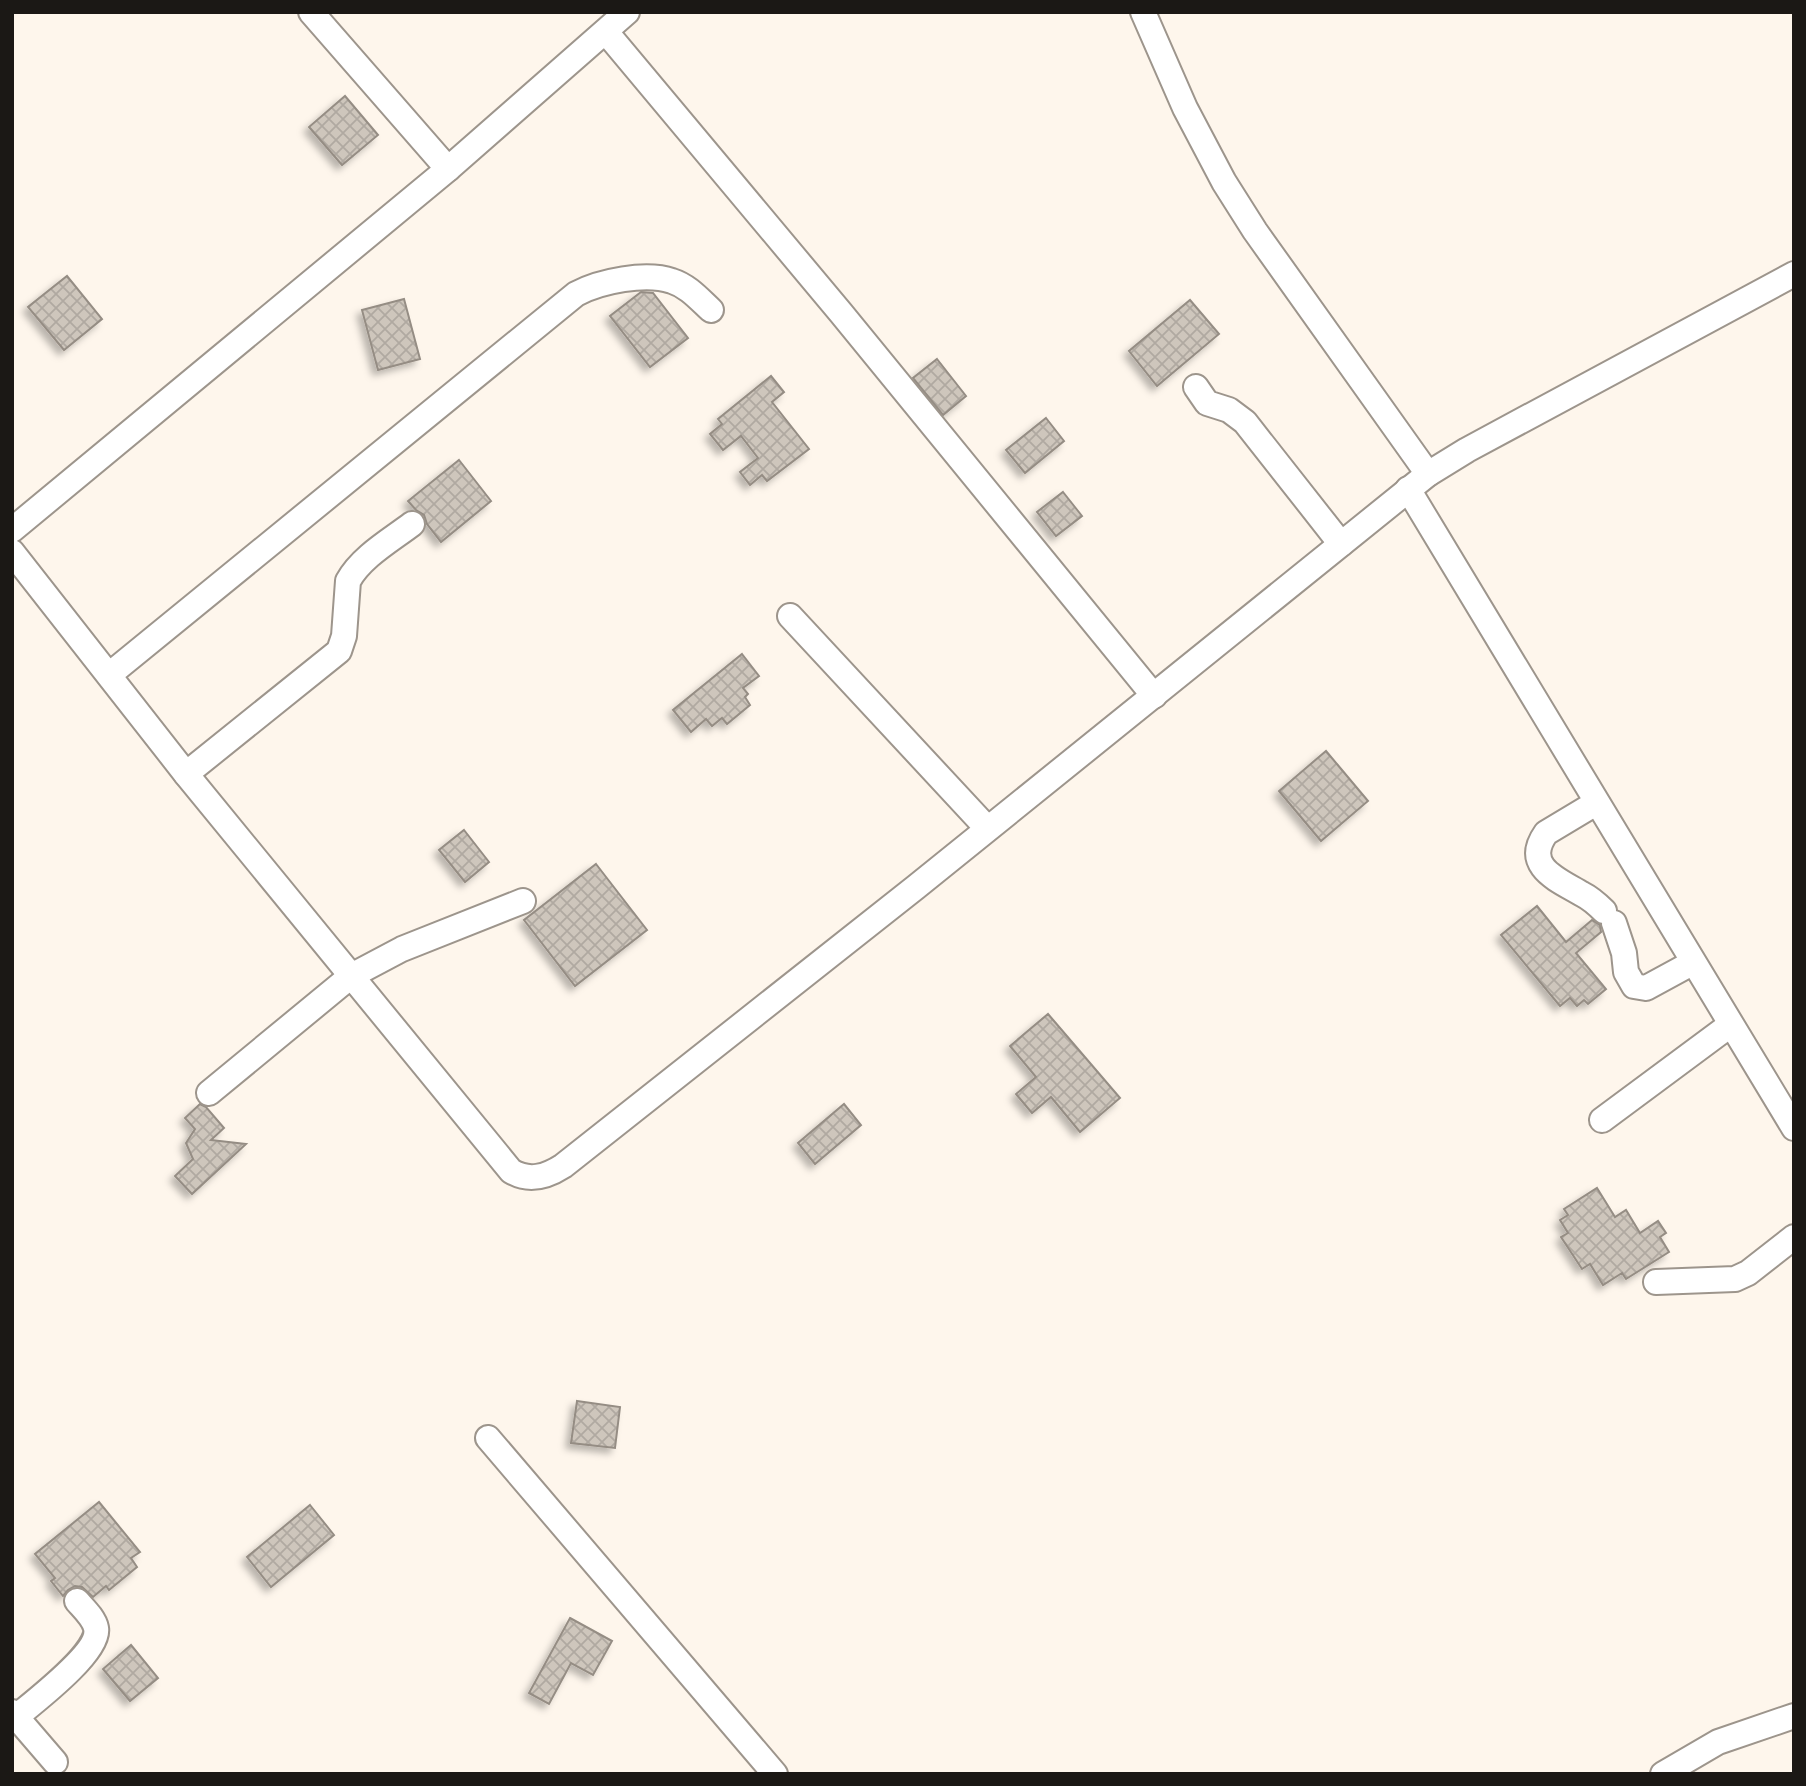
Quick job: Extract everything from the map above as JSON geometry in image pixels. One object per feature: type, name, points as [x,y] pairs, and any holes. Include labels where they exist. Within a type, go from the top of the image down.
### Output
[{"type":"street","points":[[311,12],[448,169]]},
{"type":"street","points":[[12,530],[448,169],[627,12]]},
{"type":"street","points":[[1143,12],[1185,108],[1230,192],[1428,474]]},
{"type":"street","points":[[606,32],[841,313],[1153,695]]},
{"type":"street","points":[[12,552],[186,774],[511,1171],[537,1178],[551,1174],[563,1166],[1428,474],[1466,450],[1794,274]]},
{"type":"street","points":[[109,676],[576,294],[607,282],[664,279],[686,288],[711,310]]},
{"type":"street","points":[[1196,387],[1207,403],[1229,410],[1245,422],[1341,544]]},
{"type":"street","points":[[1408,489],[1794,1128]]},
{"type":"street","points":[[186,774],[339,650],[344,636],[348,581],[364,562],[412,524]]},
{"type":"street","points":[[790,616],[987,828]]},
{"type":"street","points":[[1596,803],[1546,834],[1538,856],[1541,866],[1552,877],[1586,896],[1609,917],[1624,953],[1626,972],[1634,986],[1651,986],[1692,963]]},
{"type":"street","points":[[209,1093],[351,976],[395,952],[523,901]]},
{"type":"street","points":[[1602,1120],[1730,1025]]},
{"type":"street","points":[[1656,1282],[1735,1279],[1748,1273],[1794,1237]]},
{"type":"street","points":[[488,1437],[775,1774]]},
{"type":"street","points":[[55,1762],[14,1715],[76,1664],[95,1641],[96,1626],[77,1601]]},
{"type":"street","points":[[1663,1774],[1718,1742],[1794,1716]]},
{"type":"building","points":[[345,96],[378,135],[342,165],[309,127]]},
{"type":"building","points":[[67,276],[102,319],[64,350],[28,307]]},
{"type":"building","points":[[641,292],[653,293],[688,338],[650,367],[610,316]]},
{"type":"building","points":[[404,299],[420,359],[378,370],[362,310]]},
{"type":"building","points":[[1190,300],[1219,334],[1157,386],[1129,351]]},
{"type":"building","points":[[937,359],[966,396],[943,415],[913,378]]},
{"type":"building","points":[[771,376],[784,392],[772,402],[809,449],[767,481],[762,475],[750,485],[740,472],[758,458],[741,436],[723,450],[710,434],[722,424],[718,419]]},
{"type":"building","points":[[1046,418],[1064,441],[1025,473],[1006,450]]},
{"type":"building","points":[[459,460],[491,501],[441,542],[427,524],[424,515],[408,501]]},
{"type":"building","points":[[1063,492],[1082,516],[1056,536],[1037,512]]},
{"type":"building","points":[[742,654],[759,676],[743,688],[748,694],[745,697],[750,705],[727,724],[722,718],[712,726],[706,719],[691,732],[673,710]]},
{"type":"building","points":[[1326,751],[1368,801],[1321,841],[1279,791]]},
{"type":"building","points":[[464,830],[489,862],[465,882],[439,850]]},
{"type":"building","points":[[596,864],[647,930],[575,986],[524,920]]},
{"type":"building","points":[[1537,906],[1566,942],[1592,920],[1600,925],[1601,932],[1576,953],[1606,989],[1588,1004],[1584,1000],[1577,1006],[1570,998],[1560,1006],[1501,935]]},
{"type":"building","points":[[1048,1014],[1120,1098],[1080,1132],[1051,1097],[1032,1113],[1016,1094],[1036,1077],[1010,1046]]},
{"type":"building","points":[[200,1104],[206,1107],[224,1128],[211,1140],[246,1144],[192,1194],[175,1176],[193,1159],[186,1143],[195,1129],[185,1118]]},
{"type":"building","points":[[844,1104],[861,1125],[815,1164],[798,1143]]},
{"type":"building","points":[[1597,1188],[1615,1217],[1626,1210],[1640,1233],[1658,1221],[1666,1233],[1660,1237],[1669,1252],[1626,1279],[1622,1273],[1603,1285],[1590,1264],[1582,1269],[1561,1237],[1568,1233],[1560,1220],[1568,1215],[1564,1209]]},
{"type":"building","points":[[577,1401],[620,1407],[615,1448],[571,1443]]},
{"type":"building","points":[[99,1502],[140,1552],[131,1558],[137,1567],[109,1590],[106,1586],[93,1597],[82,1587],[75,1586],[63,1596],[51,1581],[55,1578],[35,1554]]},
{"type":"building","points":[[310,1505],[334,1535],[271,1587],[247,1557]]},
{"type":"building","points":[[570,1618],[612,1641],[593,1675],[571,1663],[549,1704],[529,1693]]},
{"type":"building","points":[[131,1645],[158,1678],[130,1701],[103,1669]]}]
